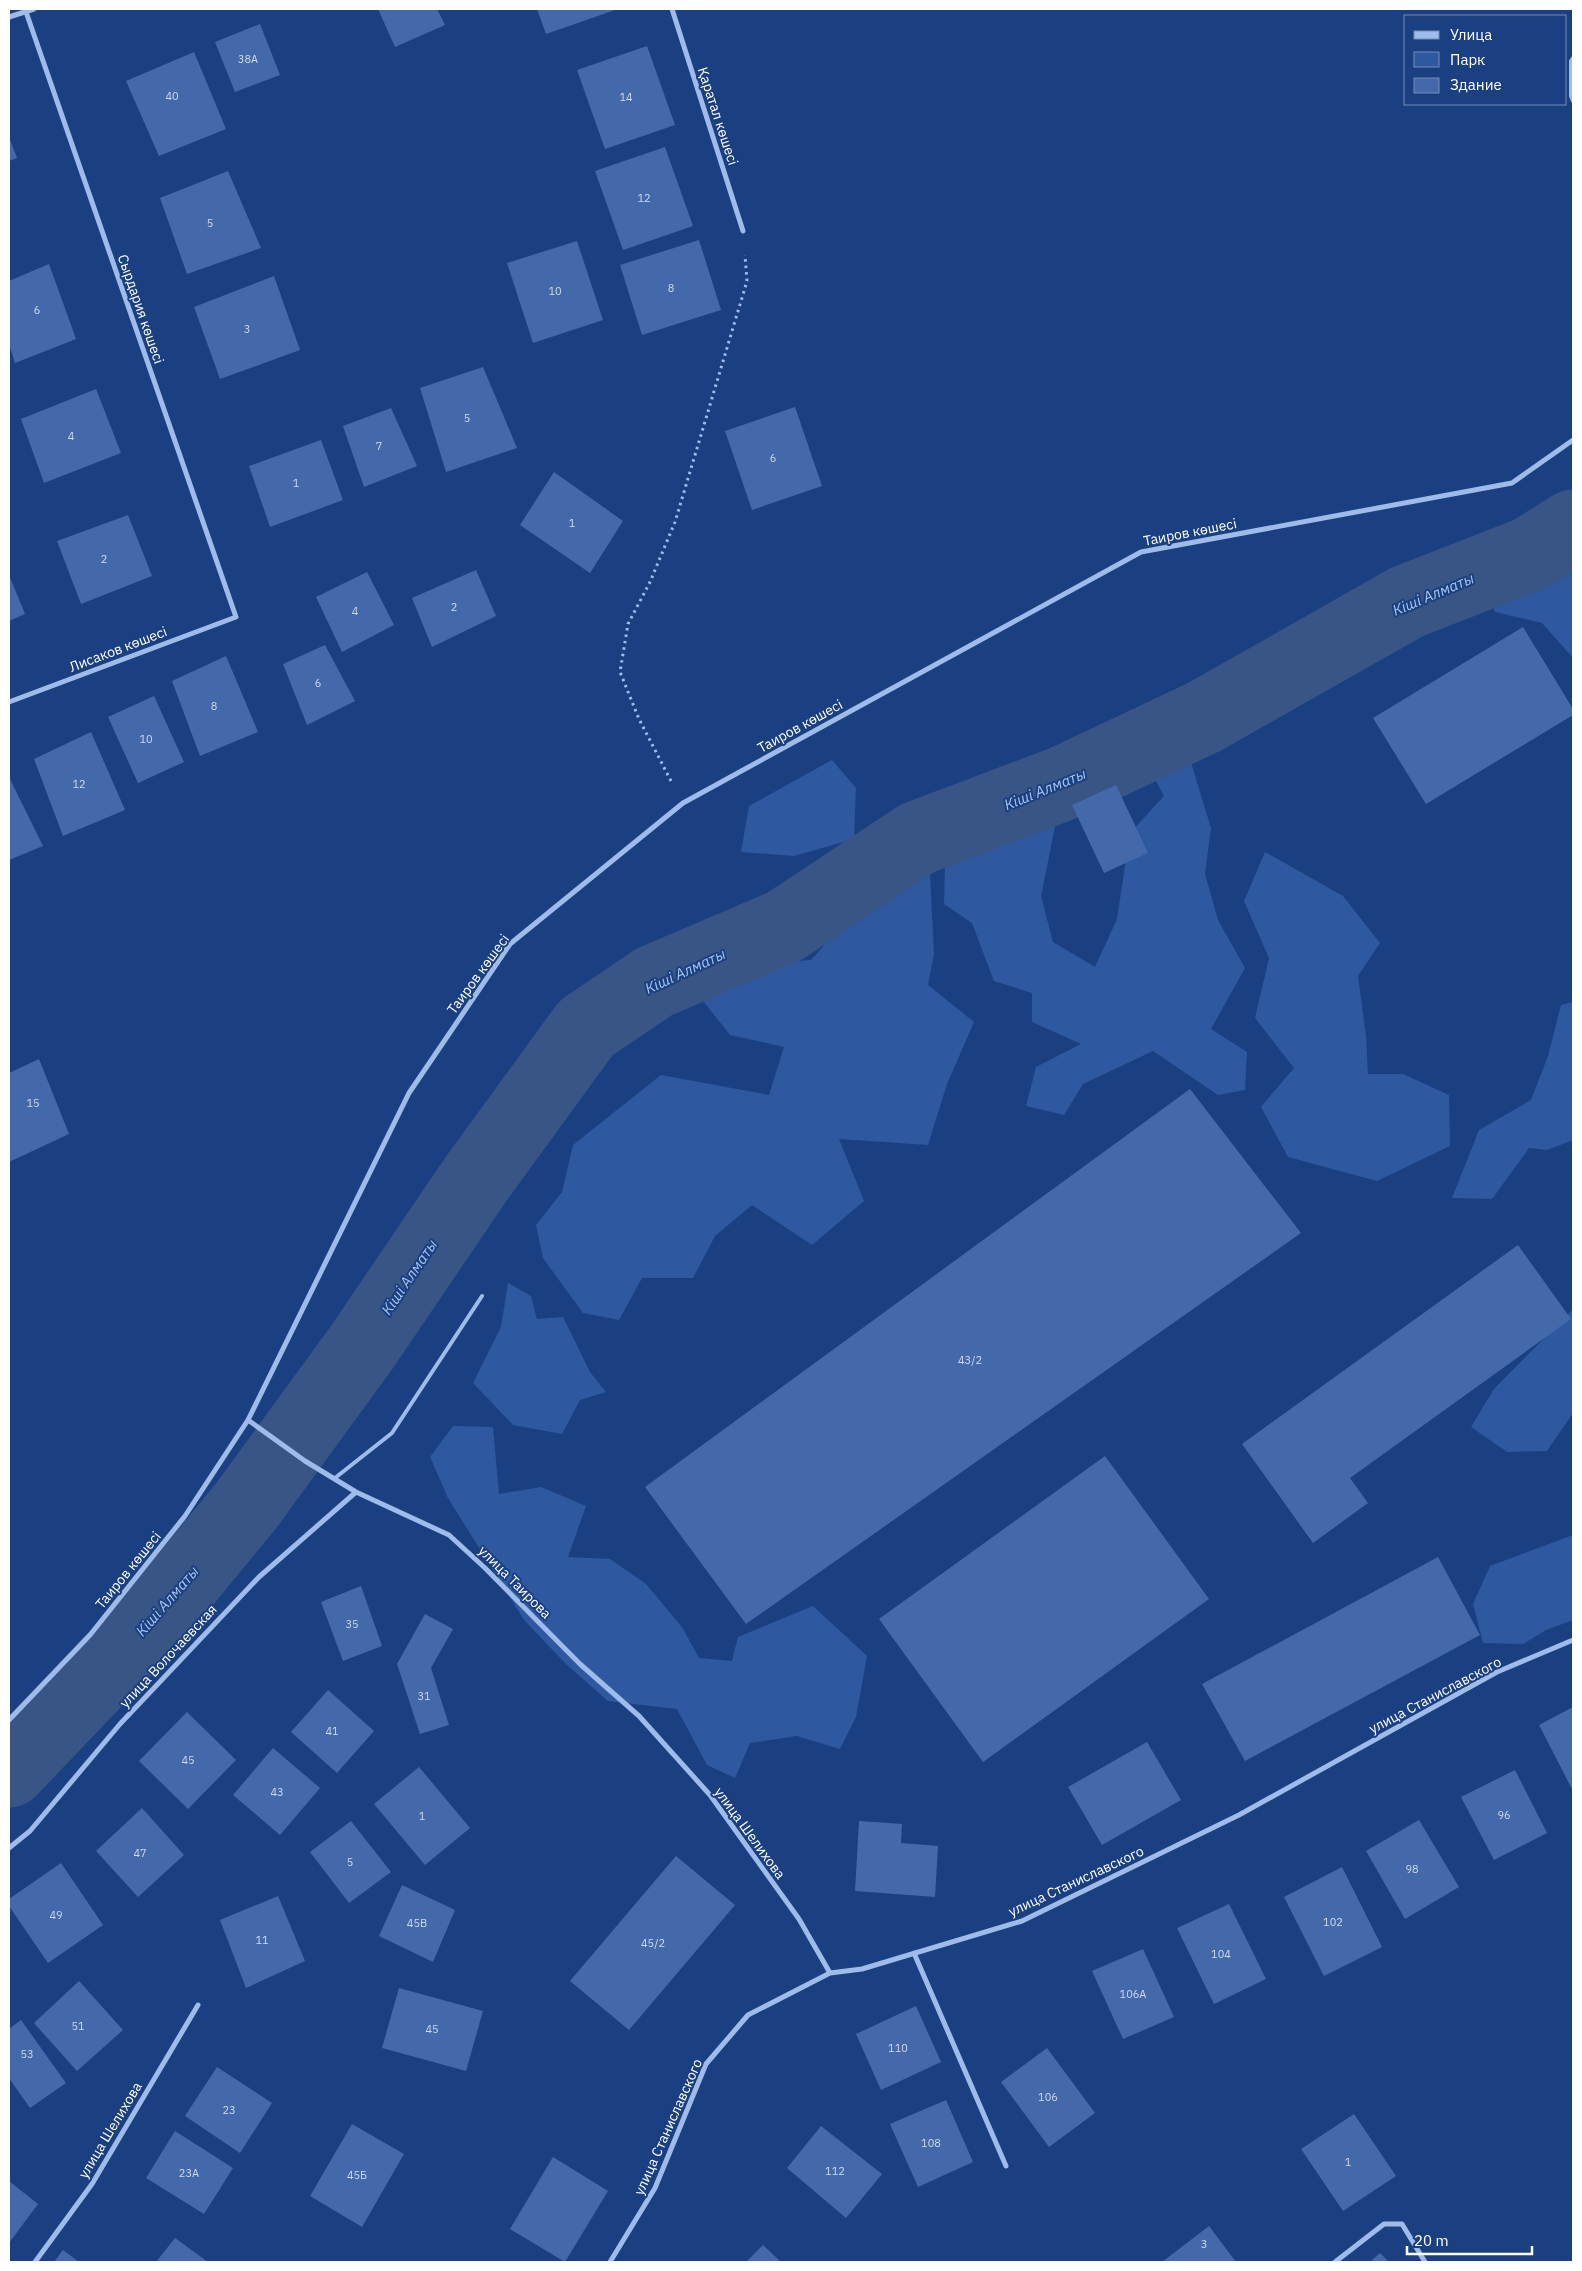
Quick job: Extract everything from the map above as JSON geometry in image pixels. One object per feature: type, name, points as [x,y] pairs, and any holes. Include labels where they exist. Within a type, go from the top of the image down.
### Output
[{"type":"street","points":[[9,17],[34,9]]},
{"type":"street","name":"Қаратал көшесі","points":[[672,9],[743,231]]},
{"type":"street","name":"Сырдария көшесі","points":[[26,10],[236,617]]},
{"type":"street","name":"Таиров көшесі","points":[[9,1720],[90,1635],[185,1516],[248,1420],[409,1092],[510,944],[683,803],[1141,552],[1512,483],[1573,440]]},
{"type":"street","name":"Лисаков көшесі","points":[[9,702],[236,617]]},
{"type":"street","name":"улица Таирова","points":[[248,1420],[305,1462],[356,1492],[449,1535],[485,1568],[580,1664],[639,1716]]},
{"type":"street","name":"улица Волочаевская","points":[[9,1848],[30,1831],[120,1724],[259,1577],[356,1492]]},
{"type":"street","name":"улица Станиславского","points":[[610,2262],[655,2188],[706,2064],[748,2014],[830,1973],[862,1969],[1022,1921],[1239,1815],[1497,1672],[1573,1640]]},
{"type":"street","name":"улица Шелихова","points":[[639,1716],[710,1795],[799,1919],[830,1973]]},
{"type":"street","points":[[914,1953],[1006,2166]]},
{"type":"street","name":"улица Шелихова","points":[[35,2262],[92,2184],[198,2005]]},
{"type":"street","points":[[1335,2262],[1384,2224],[1402,2224],[1425,2262]]},
{"type":"lane","points":[[1573,58],[1571,61],[1571,96],[1573,101]]},
{"type":"lane","points":[[335,1478],[392,1433],[482,1296]]},
{"type":"path","points":[[683,803],[639,719],[620,672],[628,624],[650,582],[675,522],[747,281],[743,231]]},
{"type":"green space","points":[[1573,546],[1573,658],[1542,623],[1495,612],[1488,592]]},
{"type":"green space","points":[[1188,753],[1211,828],[1205,874],[1218,920],[1245,968],[1211,1029],[1247,1052],[1245,1090],[1218,1095],[1153,1051],[1083,1084],[1064,1115],[1026,1106],[1036,1067],[1081,1044],[1032,1022],[1032,993],[994,981],[972,923],[944,904],[945,862],[1011,823],[1059,807],[1041,896],[1053,942],[1095,967],[1117,919],[1130,833],[1164,796],[1149,768]]},
{"type":"green space","points":[[832,760],[856,788],[854,839],[794,856],[741,852],[749,806]]},
{"type":"green space","points":[[1265,852],[1343,896],[1380,943],[1358,976],[1366,1036],[1368,1074],[1403,1074],[1449,1095],[1450,1146],[1377,1181],[1288,1157],[1261,1107],[1294,1068],[1255,1018],[1269,958],[1244,901]]},
{"type":"green space","points":[[930,874],[934,954],[928,985],[974,1022],[947,1084],[928,1145],[839,1139],[864,1201],[812,1245],[752,1205],[715,1236],[693,1278],[642,1278],[619,1320],[583,1313],[543,1258],[536,1225],[562,1192],[573,1145],[661,1075],[769,1095],[784,1047],[730,1035],[700,997],[734,966],[811,960],[874,890]]},
{"type":"green space","points":[[1573,1002],[1573,1140],[1547,1150],[1529,1148],[1492,1199],[1452,1198],[1479,1130],[1531,1100],[1548,1056],[1561,1005]]},
{"type":"green space","points":[[508,1283],[531,1296],[537,1319],[563,1317],[590,1372],[606,1392],[580,1400],[562,1434],[513,1425],[473,1383],[501,1327]]},
{"type":"green space","points":[[1573,1309],[1573,1413],[1547,1451],[1507,1452],[1471,1427],[1494,1389]]},
{"type":"green space","points":[[453,1426],[493,1427],[499,1494],[541,1487],[586,1506],[568,1557],[610,1559],[646,1584],[682,1627],[699,1658],[732,1661],[738,1637],[813,1606],[867,1656],[856,1717],[840,1749],[797,1736],[750,1743],[735,1778],[707,1765],[677,1709],[608,1701],[566,1664],[524,1620],[448,1498],[430,1457]]},
{"type":"green space","points":[[1573,1535],[1573,1620],[1546,1630],[1523,1644],[1483,1643],[1473,1604],[1490,1566]]},
{"type":"building","points":[[378,9],[437,9],[445,25],[395,47]]},
{"type":"building","points":[[537,9],[618,9],[546,34]]},
{"type":"building","points":[[260,24],[280,75],[235,92],[215,42]]},
{"type":"building","points":[[647,46],[675,125],[605,149],[577,70]]},
{"type":"building","points":[[194,52],[226,129],[159,156],[126,81]]},
{"type":"building","points":[[9,137],[17,158],[9,161]]},
{"type":"building","points":[[665,147],[693,226],[623,250],[595,171]]},
{"type":"building","points":[[228,171],[261,248],[187,274],[160,198]]},
{"type":"building","points":[[699,240],[721,310],[642,335],[620,265]]},
{"type":"building","points":[[577,241],[603,320],[533,343],[507,263]]},
{"type":"building","points":[[49,264],[76,339],[15,363],[9,344],[9,281]]},
{"type":"building","points":[[274,276],[300,350],[220,379],[194,307]]},
{"type":"building","points":[[483,367],[517,448],[446,472],[420,388]]},
{"type":"building","points":[[96,389],[121,453],[44,483],[21,419]]},
{"type":"building","points":[[795,407],[822,486],[752,510],[725,431]]},
{"type":"building","points":[[391,408],[417,466],[364,487],[343,426]]},
{"type":"building","points":[[321,440],[343,500],[270,527],[249,466]]},
{"type":"building","points":[[554,472],[623,521],[590,573],[520,525]]},
{"type":"building","points":[[128,515],[152,576],[81,604],[57,541]]},
{"type":"building","points":[[476,570],[496,616],[432,647],[412,598]]},
{"type":"building","points":[[367,572],[394,625],[342,652],[316,597]]},
{"type":"building","points":[[9,575],[25,614],[9,621]]},
{"type":"building","points":[[1523,627],[1573,709],[1573,715],[1426,804],[1373,718]]},
{"type":"building","points":[[325,645],[355,701],[307,725],[283,664]]},
{"type":"building","points":[[226,656],[258,732],[200,756],[172,681]]},
{"type":"building","points":[[154,696],[184,762],[138,783],[108,717]]},
{"type":"building","points":[[91,732],[125,810],[63,836],[34,759]]},
{"type":"building","points":[[9,777],[43,846],[9,860]]},
{"type":"building","points":[[1116,785],[1148,853],[1104,873],[1072,805]]},
{"type":"building","points":[[39,1059],[69,1134],[9,1162],[9,1073]]},
{"type":"building","points":[[1190,1089],[1301,1233],[746,1624],[645,1487]]},
{"type":"building","points":[[1518,1245],[1571,1319],[1350,1478],[1368,1503],[1313,1543],[1242,1444]]},
{"type":"building","points":[[1105,1456],[1209,1599],[983,1762],[879,1619]]},
{"type":"building","points":[[1438,1557],[1480,1635],[1245,1761],[1202,1684]]},
{"type":"building","points":[[361,1586],[382,1646],[343,1661],[321,1602]]},
{"type":"building","points":[[425,1614],[453,1629],[431,1668],[449,1725],[420,1734],[397,1664]]},
{"type":"building","points":[[328,1690],[374,1731],[337,1773],[291,1732]]},
{"type":"building","points":[[1573,1707],[1573,1791],[1539,1725]]},
{"type":"building","points":[[187,1712],[236,1760],[188,1809],[139,1761]]},
{"type":"building","points":[[1147,1742],[1181,1800],[1102,1845],[1068,1787]]},
{"type":"building","points":[[273,1748],[320,1788],[280,1835],[233,1795]]},
{"type":"building","points":[[419,1767],[470,1828],[425,1865],[374,1804]]},
{"type":"building","points":[[1515,1770],[1547,1833],[1494,1860],[1461,1797]]},
{"type":"building","points":[[142,1808],[184,1855],[138,1897],[96,1851]]},
{"type":"building","points":[[1419,1820],[1459,1887],[1405,1919],[1366,1851]]},
{"type":"building","points":[[351,1821],[391,1872],[349,1903],[310,1852]]},
{"type":"building","points":[[859,1821],[902,1824],[901,1843],[938,1846],[935,1897],[855,1891]]},
{"type":"building","points":[[676,1856],[735,1905],[629,2030],[570,1981]]},
{"type":"building","points":[[61,1863],[103,1925],[48,1963],[9,1906],[9,1899]]},
{"type":"building","points":[[1342,1867],[1382,1947],[1324,1976],[1284,1897]]},
{"type":"building","points":[[402,1885],[455,1910],[433,1962],[379,1936]]},
{"type":"building","points":[[278,1896],[305,1961],[246,1988],[220,1920]]},
{"type":"building","points":[[1229,1904],[1266,1979],[1214,2004],[1177,1928]]},
{"type":"building","points":[[1143,1949],[1174,2017],[1123,2039],[1092,1971]]},
{"type":"building","points":[[79,1981],[123,2030],[77,2071],[34,2023]]},
{"type":"building","points":[[399,1988],[483,2011],[466,2071],[382,2048]]},
{"type":"building","points":[[916,2006],[941,2062],[881,2090],[856,2034]]},
{"type":"building","points":[[21,2020],[66,2083],[30,2108],[9,2078],[9,2029]]},
{"type":"building","points":[[1047,2048],[1095,2113],[1049,2147],[1001,2082]]},
{"type":"building","points":[[217,2067],[272,2103],[240,2153],[185,2116]]},
{"type":"building","points":[[946,2100],[973,2162],[918,2187],[890,2124]]},
{"type":"building","points":[[1354,2114],[1396,2176],[1343,2211],[1301,2149]]},
{"type":"building","points":[[352,2124],[404,2154],[362,2227],[310,2196]]},
{"type":"building","points":[[821,2126],[882,2174],[846,2218],[787,2168]]},
{"type":"building","points":[[175,2131],[233,2168],[204,2214],[146,2178]]},
{"type":"building","points":[[553,2157],[608,2191],[565,2262],[510,2229]]},
{"type":"building","points":[[9,2181],[38,2204],[9,2243]]},
{"type":"building","points":[[1209,2226],[1236,2262],[1162,2262]]},
{"type":"building","points":[[175,2238],[208,2262],[156,2262]]},
{"type":"building","points":[[763,2245],[781,2262],[746,2262]]},
{"type":"building","points":[[63,2250],[79,2262],[54,2262]]},
{"type":"building","points":[[1380,2253],[1389,2262],[1370,2262]]},
{"type":"waterway","name":"Кіші Алматы","points":[[9,1770],[153,1619],[246,1506],[362,1347],[476,1179],[586,1028],[654,982],[785,926],[918,838],[1064,783],[1204,717],[1407,602],[1530,554],[1573,527]]}]
